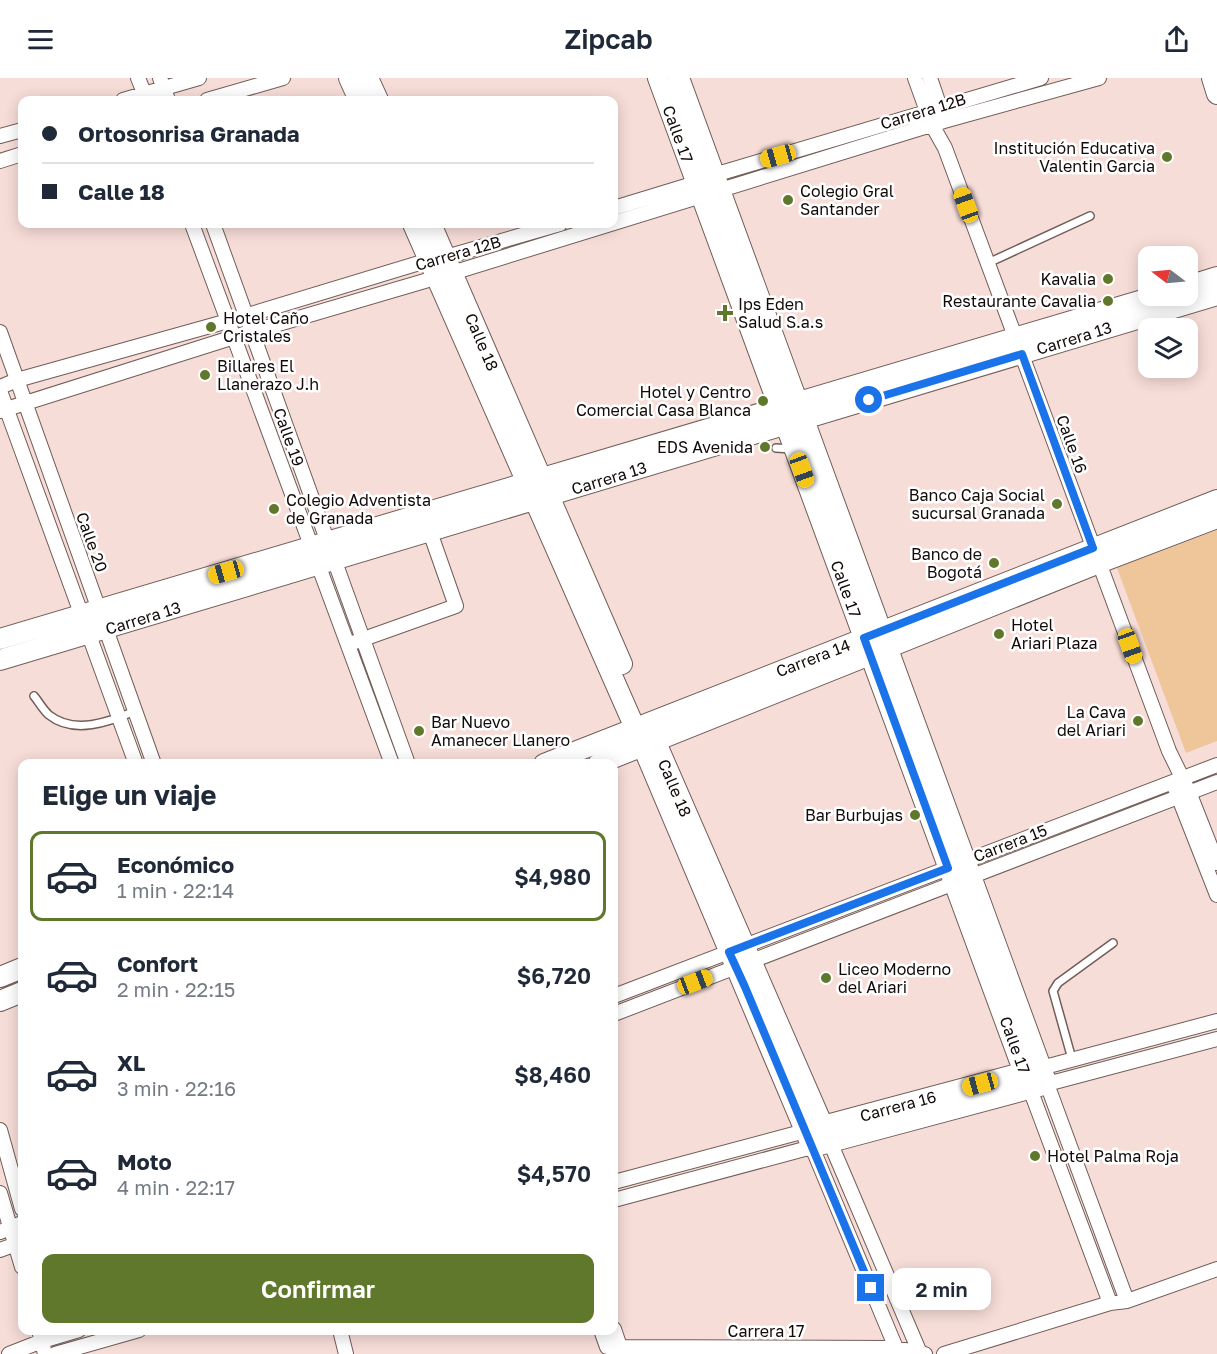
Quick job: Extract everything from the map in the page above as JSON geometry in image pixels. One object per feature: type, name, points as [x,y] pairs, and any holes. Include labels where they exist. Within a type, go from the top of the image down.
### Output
[{"type":"street","points":[[138,78],[146,96]]},
{"type":"street","points":[[148,96],[199,78]]},
{"type":"street","points":[[221,96],[283,78]]},
{"type":"street","points":[[349,78],[357,96]]},
{"type":"street","points":[[368,78],[376,96]]},
{"type":"street","name":"Calle 17","points":[[658,78],[699,190],[792,414],[785,448],[876,643]]},
{"type":"street","name":"Calle 17","points":[[679,78],[717,183],[792,414],[1036,1078],[1110,1303]]},
{"type":"street","name":"Calle 16","points":[[915,78],[936,117]]},
{"type":"street","name":"Calle 16","points":[[930,78],[936,117],[945,148],[1169,751],[1177,780],[1217,863]]},
{"type":"street","name":"Carrera 12B","points":[[936,117],[1041,78]]},
{"type":"street","name":"Carrera 12B","points":[[618,214],[936,117],[1099,78]]},
{"type":"street","points":[[1212,78],[1217,94]]},
{"type":"street","points":[[0,136],[18,131]]},
{"type":"street","points":[[0,161],[18,155]]},
{"type":"street","name":"Carrera 12B","points":[[618,207],[699,190]]},
{"type":"street","name":"Calle 19","points":[[194,228],[266,424],[363,639],[406,759]]},
{"type":"street","name":"Calle 19","points":[[214,228],[282,415],[348,644],[390,759]]},
{"type":"street","name":"Calle 18","points":[[416,228],[441,267],[645,734],[817,1137],[896,1348]]},
{"type":"street","name":"Calle 18","points":[[432,228],[441,267]]},
{"type":"street","name":"Carrera 12B","points":[[3,410],[252,332],[549,228]]},
{"type":"street","name":"Carrera 12B","points":[[0,389],[17,380],[246,315],[441,267],[572,228]]},
{"type":"street","points":[[208,265],[225,257]]},
{"type":"street","points":[[1198,283],[1217,277]]},
{"type":"street","name":"Carrera 13","points":[[0,660],[97,632],[323,554],[538,489],[1018,346],[1217,295]]},
{"type":"street","name":"Carrera 13","points":[[1018,346],[1138,303]]},
{"type":"street","name":"Calle 20","points":[[0,332],[97,632],[119,718],[134,759]]},
{"type":"street","name":"Calle 20","points":[[0,389],[3,410],[90,612]]},
{"type":"street","name":"Carrera 13","points":[[0,639],[90,612],[323,554],[430,532],[538,489],[742,442],[792,414]]},
{"type":"street","points":[[266,424],[282,415]]},
{"type":"street","name":"Carrera 14","points":[[607,759],[645,734],[1096,555],[1217,500]]},
{"type":"street","name":"Carrera 14","points":[[1096,555],[1217,518]]},
{"type":"street","points":[[348,644],[456,606],[430,532]]},
{"type":"street","name":"Calle 20","points":[[97,632],[135,711],[152,759]]},
{"type":"street","points":[[371,708],[386,703]]},
{"type":"street","name":"Carrera 14","points":[[556,759],[601,741],[645,734]]},
{"type":"street","points":[[601,741],[604,759]]},
{"type":"street","name":"Carrera 15","points":[[960,872],[1217,765]]},
{"type":"street","name":"Carrera 15","points":[[618,995],[740,956],[960,872],[1217,782]]},
{"type":"street","name":"Calle 16","points":[[1184,794],[1217,895]]},
{"type":"street","name":"Carrera 15","points":[[618,1012],[740,956]]},
{"type":"street","points":[[0,977],[18,970]]},
{"type":"street","points":[[0,1001],[18,994]]},
{"type":"street","name":"Carrera 16","points":[[1036,1078],[1072,1059],[1217,1021]]},
{"type":"street","name":"Carrera 16","points":[[618,1199],[817,1137],[1036,1078],[1217,1039]]},
{"type":"street","name":"Calle 17","points":[[1036,1078],[1127,1301]]},
{"type":"street","points":[[0,1130],[18,1195]]},
{"type":"street","name":"Calle 18","points":[[817,1137],[922,1354]]},
{"type":"street","name":"Carrera 16","points":[[618,1181],[817,1137]]},
{"type":"street","points":[[0,1193],[11,1228]]},
{"type":"street","points":[[0,1250],[18,1244]]},
{"type":"street","points":[[944,1354],[1110,1303],[1127,1301],[1217,1269]]},
{"type":"street","points":[[15,1353],[64,1335]]},
{"type":"street","points":[[55,1354],[122,1335]]},
{"type":"street","points":[[341,1335],[346,1354]]},
{"type":"street","points":[[605,1335],[614,1347]]},
{"type":"street","points":[[614,1335],[614,1347]]},
{"type":"street","name":"Carrera 17","points":[[614,1347],[896,1348],[922,1354]]},
{"type":"lane","points":[[988,263],[1090,216]]},
{"type":"lane","points":[[34,696],[48,714],[69,725],[80,727],[119,718],[135,711]]},
{"type":"lane","points":[[1072,1059],[1053,991],[1058,983],[1113,943]]},
{"type":"shaded area","points":[[1217,530],[1217,741],[1186,753],[1117,568]]},
{"type":"place","name":"Institución Educativa Valentin Garcia","points":[[1167,157]]},
{"type":"place","name":"Colegio Gral Santander","points":[[788,200]]},
{"type":"place","name":"Kavalia","points":[[1108,279]]},
{"type":"place","name":"Restaurante Cavalia","points":[[1108,301]]},
{"type":"place","name":"Ips Eden Salud S.a.s","points":[[725,313]]},
{"type":"place","name":"Hotel Caño Cristales","points":[[211,327]]},
{"type":"place","name":"Billares El Llanerazo J.h","points":[[205,375]]},
{"type":"place","name":"Hotel y Centro Comercial Casa Blanca","points":[[763,401]]},
{"type":"place","name":"EDS Avenida","points":[[765,447]]},
{"type":"place","name":"Banco Caja Social sucursal Granada","points":[[1057,504]]},
{"type":"place","name":"Colegio Adventista de Granada","points":[[274,509]]},
{"type":"place","name":"Banco de Bogotá","points":[[994,563]]},
{"type":"place","name":"Hotel Ariari Plaza","points":[[999,634]]},
{"type":"place","name":"La Cava del Ariari","points":[[1138,721]]},
{"type":"place","name":"Bar Nuevo Amanecer Llanero","points":[[419,731]]},
{"type":"place","name":"Bar Burbujas","points":[[915,815]]},
{"type":"place","name":"Liceo Moderno del Ariari","points":[[826,978]]},
{"type":"place","name":"Hotel Palma Roja","points":[[1035,1156]]},
{"type":"route","points":[[869,400],[1022,354],[1093,548],[864,638],[948,868],[729,952],[871,1288]]}]
